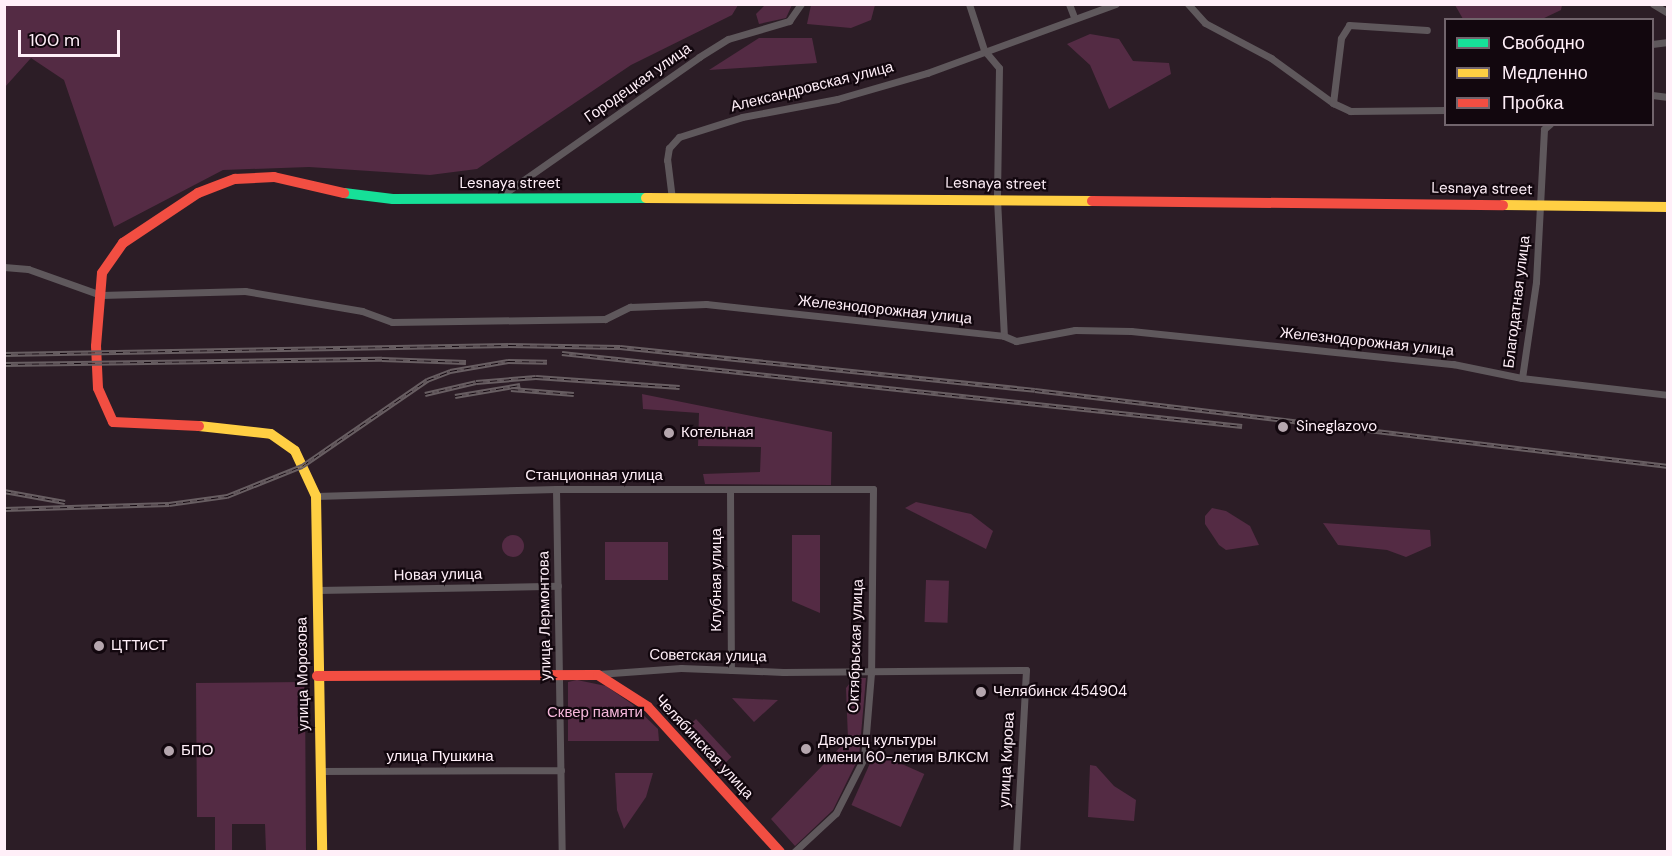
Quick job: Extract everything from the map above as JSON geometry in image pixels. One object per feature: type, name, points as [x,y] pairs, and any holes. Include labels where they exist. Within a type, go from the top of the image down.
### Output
[{"type":"street","name":"Городецкая улица","points":[[496,199],[699,57],[728,39],[789,21],[801,4]]},
{"type":"street","points":[[969,4],[984,50],[999,68],[997,199],[1004,336]]},
{"type":"street","points":[[1070,4],[1074,17]]},
{"type":"street","name":"Александровская улица","points":[[672,199],[667,160],[669,148],[679,137],[742,117],[837,99],[893,82],[1116,4]]},
{"type":"street","points":[[1188,4],[1206,23],[1271,58],[1333,104],[1350,111],[1444,110]]},
{"type":"street","points":[[1653,4],[1668,13]]},
{"type":"street","points":[[1333,104],[1341,38],[1349,25],[1426,30]]},
{"type":"street","name":"Благодатная улица","points":[[1522,378],[1536,282],[1545,126]]},
{"type":"street","name":"Lesnaya street","points":[[316,496],[295,451],[271,434],[240,428],[113,422],[102,404],[98,388],[102,273],[123,243],[198,193],[235,179],[274,177],[324,190],[393,200],[997,199],[1668,207]]},
{"type":"street","points":[[4,267],[28,269],[100,295]]},
{"type":"street","name":"Железнодорожная улица","points":[[100,295],[245,291],[362,311],[392,322],[604,319],[630,308],[706,304],[1004,336],[1016,341],[1075,330],[1131,331],[1453,364],[1522,378],[1668,395]]},
{"type":"street","name":"Станционная улица","points":[[316,496],[556,489],[873,489]]},
{"type":"street","name":"улица Лермонтова","points":[[556,489],[562,852]]},
{"type":"street","name":"Клубная улица","points":[[730,489],[730,670]]},
{"type":"street","name":"Октябрьская улица","points":[[794,852],[836,813],[864,758],[871,673],[873,489]]},
{"type":"street","name":"улица Морозова","points":[[316,496],[317,676],[322,852]]},
{"type":"street","name":"Новая улица","points":[[317,590],[558,586]]},
{"type":"street","name":"Советская улица","points":[[317,676],[559,673],[598,675],[676,668],[871,673],[1026,670]]},
{"type":"street","name":"улица Кирова","points":[[1016,852],[1026,670]]},
{"type":"street","name":"Челябинская улица","points":[[598,675],[648,707],[780,852]]},
{"type":"street","name":"улица Пушкина","points":[[320,771],[561,770]]},
{"type":"green space","points":[[5,4],[738,5],[732,15],[631,65],[477,169],[430,175],[309,167],[223,170],[114,227],[64,80],[31,58],[5,87]]},
{"type":"green space","points":[[792,5],[786,18],[759,24],[756,14],[764,6]]},
{"type":"green space","points":[[811,5],[875,5],[871,20],[851,28],[807,24]]},
{"type":"green space","points":[[1455,5],[1562,5],[1561,10],[1544,18],[1462,18]]},
{"type":"green space","points":[[1090,34],[1119,39],[1133,61],[1169,63],[1171,74],[1109,109],[1090,65],[1067,44]]},
{"type":"green space","points":[[759,38],[812,38],[817,63],[709,70]]},
{"type":"green space","points":[[642,394],[832,432],[831,485],[705,484],[703,474],[760,472],[761,447],[698,446],[699,413],[643,409]]},
{"type":"green space","points":[[916,502],[971,514],[993,531],[986,549],[905,508]]},
{"type":"green space","points":[[1212,508],[1226,511],[1250,526],[1259,545],[1226,550],[1219,545],[1205,524],[1205,516]]},
{"type":"green space","points":[[1323,523],[1430,530],[1431,546],[1406,557],[1387,550],[1338,545]]},
{"type":"green space","points":[[513,535],[521,538],[524,546],[521,554],[513,557],[505,554],[502,546],[505,538]]},
{"type":"green space","points":[[792,535],[820,535],[820,613],[792,601]]},
{"type":"green space","points":[[605,542],[668,542],[668,580],[605,580]]},
{"type":"green space","points":[[926,580],[949,581],[948,623],[925,622]]},
{"type":"green space","points":[[854,678],[866,678],[859,757],[833,810],[795,846],[771,819],[848,739],[846,688]]},
{"type":"green space","name":"Сквер памяти","points":[[577,680],[606,686],[632,704],[658,729],[659,741],[568,741],[568,682]]},
{"type":"green space","points":[[305,682],[306,851],[266,851],[265,824],[232,824],[232,851],[215,851],[215,817],[197,817],[196,683]]},
{"type":"green space","points":[[732,698],[778,700],[754,722]]},
{"type":"green space","points":[[696,719],[731,757],[721,767],[686,729]]},
{"type":"green space","points":[[875,752],[924,774],[901,827],[851,805]]},
{"type":"green space","points":[[1090,765],[1096,766],[1114,786],[1136,800],[1134,821],[1088,817]]},
{"type":"green space","points":[[615,773],[653,773],[646,797],[624,829],[617,810]]},
{"type":"railway","points":[[4,354],[509,345],[620,347],[1035,390],[1668,466]]},
{"type":"railway","points":[[562,353],[1242,426]]},
{"type":"railway","points":[[4,364],[382,359],[466,362]]},
{"type":"railway","points":[[4,509],[169,504],[227,496],[302,466],[427,380],[450,371],[508,361],[547,362]]},
{"type":"railway","points":[[425,394],[476,382],[536,377],[680,387]]},
{"type":"railway","points":[[455,396],[520,385]]},
{"type":"railway","points":[[511,389],[574,394]]},
{"type":"railway","points":[[4,491],[65,502]]},
{"type":"traffic: fast","points":[[344,193],[393,199],[646,198]]},
{"type":"traffic: slow","points":[[646,198],[1092,201]]},
{"type":"traffic: slow","points":[[1503,205],[1668,207]]},
{"type":"traffic: slow","points":[[199,426],[271,434],[295,451],[316,496],[322,852]]},
{"type":"traffic: jam","points":[[199,426],[113,422],[98,388],[96,346],[102,273],[123,243],[198,193],[235,179],[274,177],[344,193]]},
{"type":"traffic: jam","points":[[1092,201],[1503,205]]},
{"type":"traffic: jam","points":[[317,676],[598,675],[648,707],[780,852]]},
{"type":"place","name":"Sineglazovo","points":[[1283,427]]},
{"type":"place","name":"Котельная","points":[[669,433]]},
{"type":"place","name":"ЦТТиСТ","points":[[99,646]]},
{"type":"place","name":"Челябинск 454904","points":[[981,692]]},
{"type":"place","name":"Дворец культуры имени 60-летия ВЛКСМ","points":[[806,749]]},
{"type":"place","name":"БПО","points":[[169,751]]}]
